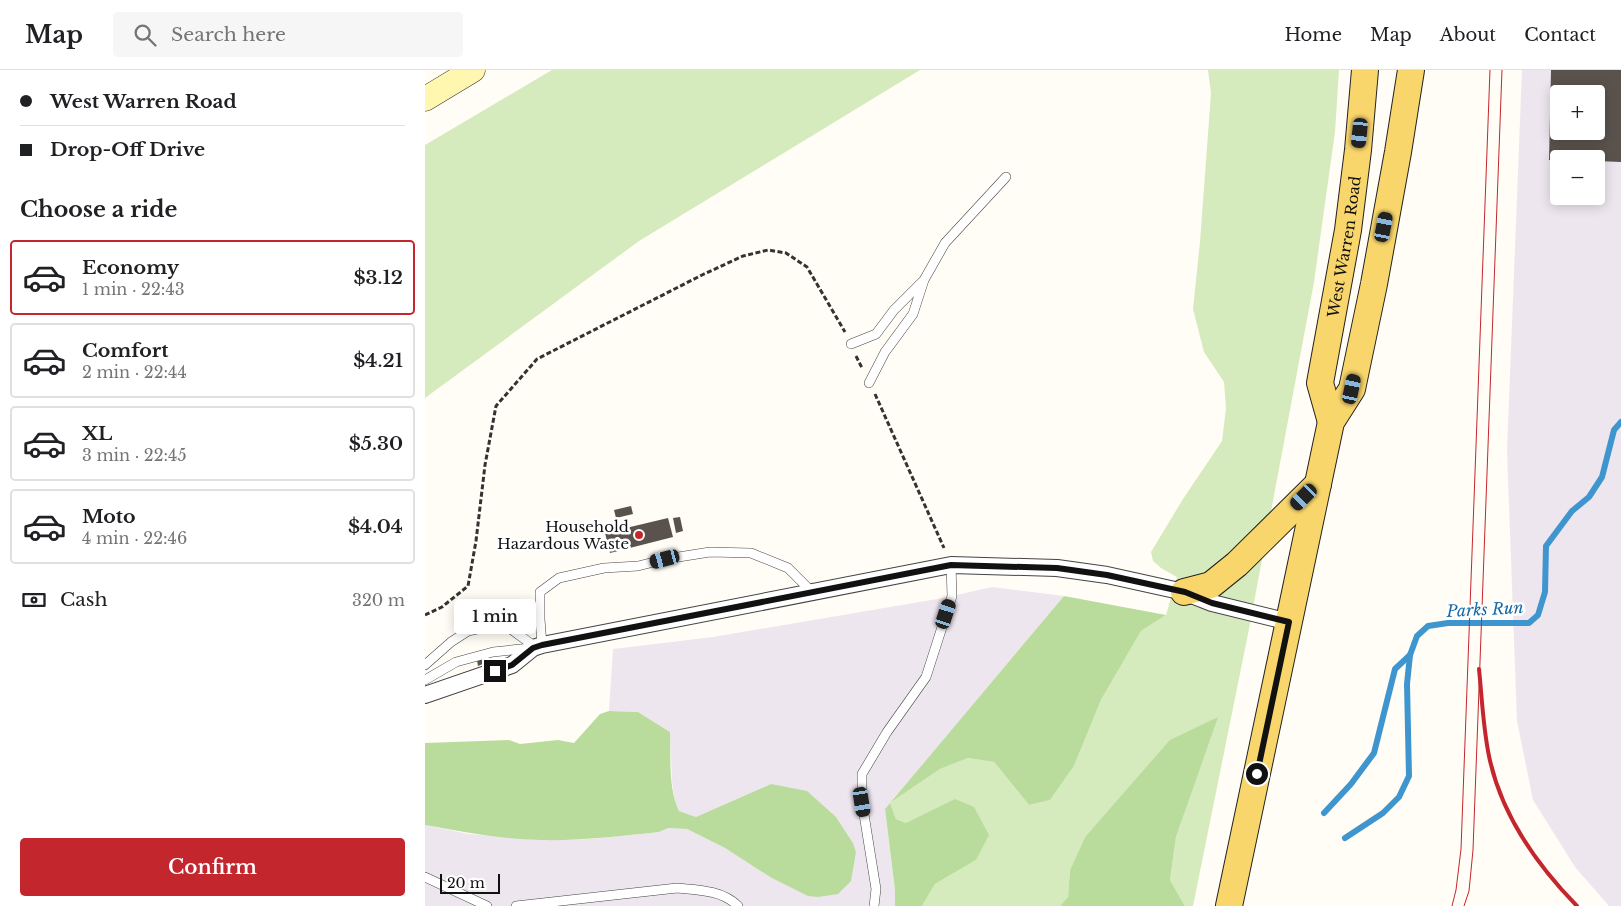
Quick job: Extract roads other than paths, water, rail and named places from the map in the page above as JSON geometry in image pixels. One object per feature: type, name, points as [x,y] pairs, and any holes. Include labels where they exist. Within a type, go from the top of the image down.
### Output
[{"type":"main road","points":[[425,99],[473,70]]},
{"type":"main road","name":"West Warren Road","points":[[1331,422],[1320,383],[1348,230],[1365,70]]},
{"type":"main road","name":"West Warren Road","points":[[1229,906],[1331,422],[1352,389],[1399,152],[1411,70]]},
{"type":"main road","points":[[1185,592],[1211,585],[1237,564],[1318,484]]},
{"type":"street","points":[[425,695],[512,665],[538,646],[951,565],[1057,568],[1107,575],[1185,592],[1212,603],[1289,622]]},
{"type":"lane","points":[[869,383],[885,352],[913,314],[925,280],[945,243],[1006,177]]},
{"type":"lane","points":[[851,344],[876,334],[894,310],[925,280]]},
{"type":"lane","points":[[538,646],[540,592],[559,578],[605,568],[638,566],[665,559],[710,552],[751,553],[788,568],[812,592]]},
{"type":"lane","points":[[874,906],[876,889],[862,802],[862,774],[887,732],[926,677],[952,596],[951,565]]},
{"type":"lane","points":[[425,665],[451,642],[468,631],[495,626],[508,627],[530,643],[538,646]]},
{"type":"lane","points":[[425,680],[456,662],[493,652],[538,646]]},
{"type":"lane","points":[[425,877],[487,906]]},
{"type":"lane","points":[[516,906],[677,888],[704,890],[731,899],[738,906]]},
{"type":"waterway","name":"Parks Run","points":[[1345,838],[1383,813],[1399,797],[1409,776],[1407,684],[1410,655],[1417,636],[1428,626],[1448,623],[1529,623],[1538,615],[1545,592],[1546,546],[1572,511],[1589,497],[1602,477],[1614,430],[1621,422]]},
{"type":"waterway","name":"Parks Run","points":[[1324,813],[1351,784],[1374,753],[1395,669],[1410,655]]},
{"type":"tram line","points":[[1452,906],[1461,849],[1490,70]]},
{"type":"tram line","points":[[1464,906],[1469,891],[1473,850],[1502,70]]},
{"type":"railway","points":[[1479,669],[1487,745],[1502,798],[1511,818],[1534,856],[1577,906]]},
{"type":"place","name":"Household Hazardous Waste","points":[[639,535]]}]
